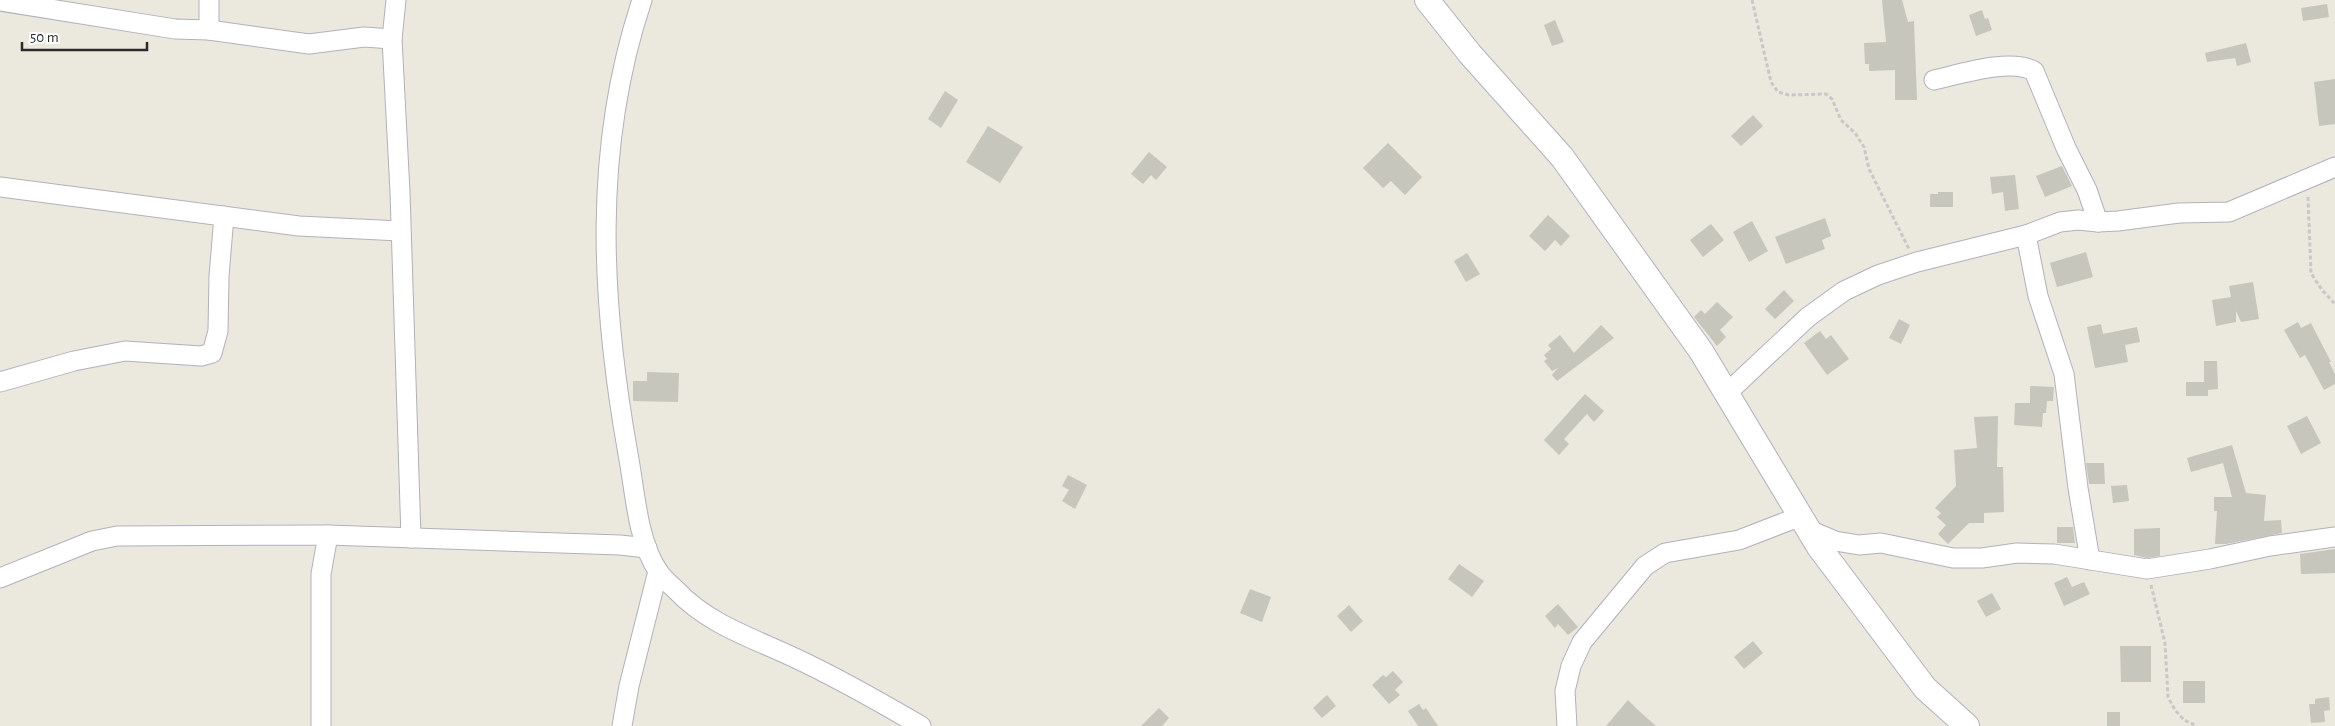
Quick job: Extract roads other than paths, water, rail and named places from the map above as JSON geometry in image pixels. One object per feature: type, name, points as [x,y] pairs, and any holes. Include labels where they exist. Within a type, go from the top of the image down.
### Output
[{"type":"street","points":[[0,0],[175,29],[209,30],[309,44],[364,38],[392,39]]},
{"type":"street","points":[[209,0],[209,30]]},
{"type":"street","points":[[396,0],[392,39],[400,192],[411,538]]},
{"type":"street","points":[[642,0],[617,87],[605,237],[606,294],[619,402],[636,505],[647,548],[658,571],[678,593],[704,615],[744,636],[795,657],[921,726]]},
{"type":"street","points":[[1427,0],[1470,54],[1562,156],[1701,351],[1829,562],[1925,688],[1959,724]]},
{"type":"street","points":[[1934,80],[2004,66],[2025,67],[2034,71],[2066,148],[2087,190],[2098,222]]},
{"type":"street","points":[[1726,394],[1808,318],[1844,290],[1878,275],[1917,262],[2026,235],[2060,222],[2078,220],[2098,222],[2153,218],[2180,213],[2229,212],[2327,170]]},
{"type":"street","points":[[0,187],[299,226],[400,231]]},
{"type":"street","points":[[0,382],[74,361],[125,351],[201,356],[212,353],[218,330],[219,276],[224,216]]},
{"type":"street","points":[[2026,235],[2038,296],[2064,374],[2078,488],[2090,560]]},
{"type":"street","points":[[1567,726],[1565,691],[1570,666],[1582,642],[1645,566],[1666,552],[1739,540],[1806,523],[1835,541],[1859,545],[1881,543],[1953,558],[1982,558],[2017,553],[2054,554],[2147,569],[2174,566],[2270,546],[2335,537]]},
{"type":"street","points":[[0,578],[92,541],[116,536],[328,535],[620,545],[647,548]]},
{"type":"street","points":[[321,726],[321,574],[328,535]]},
{"type":"street","points":[[622,726],[629,686],[658,571]]}]
